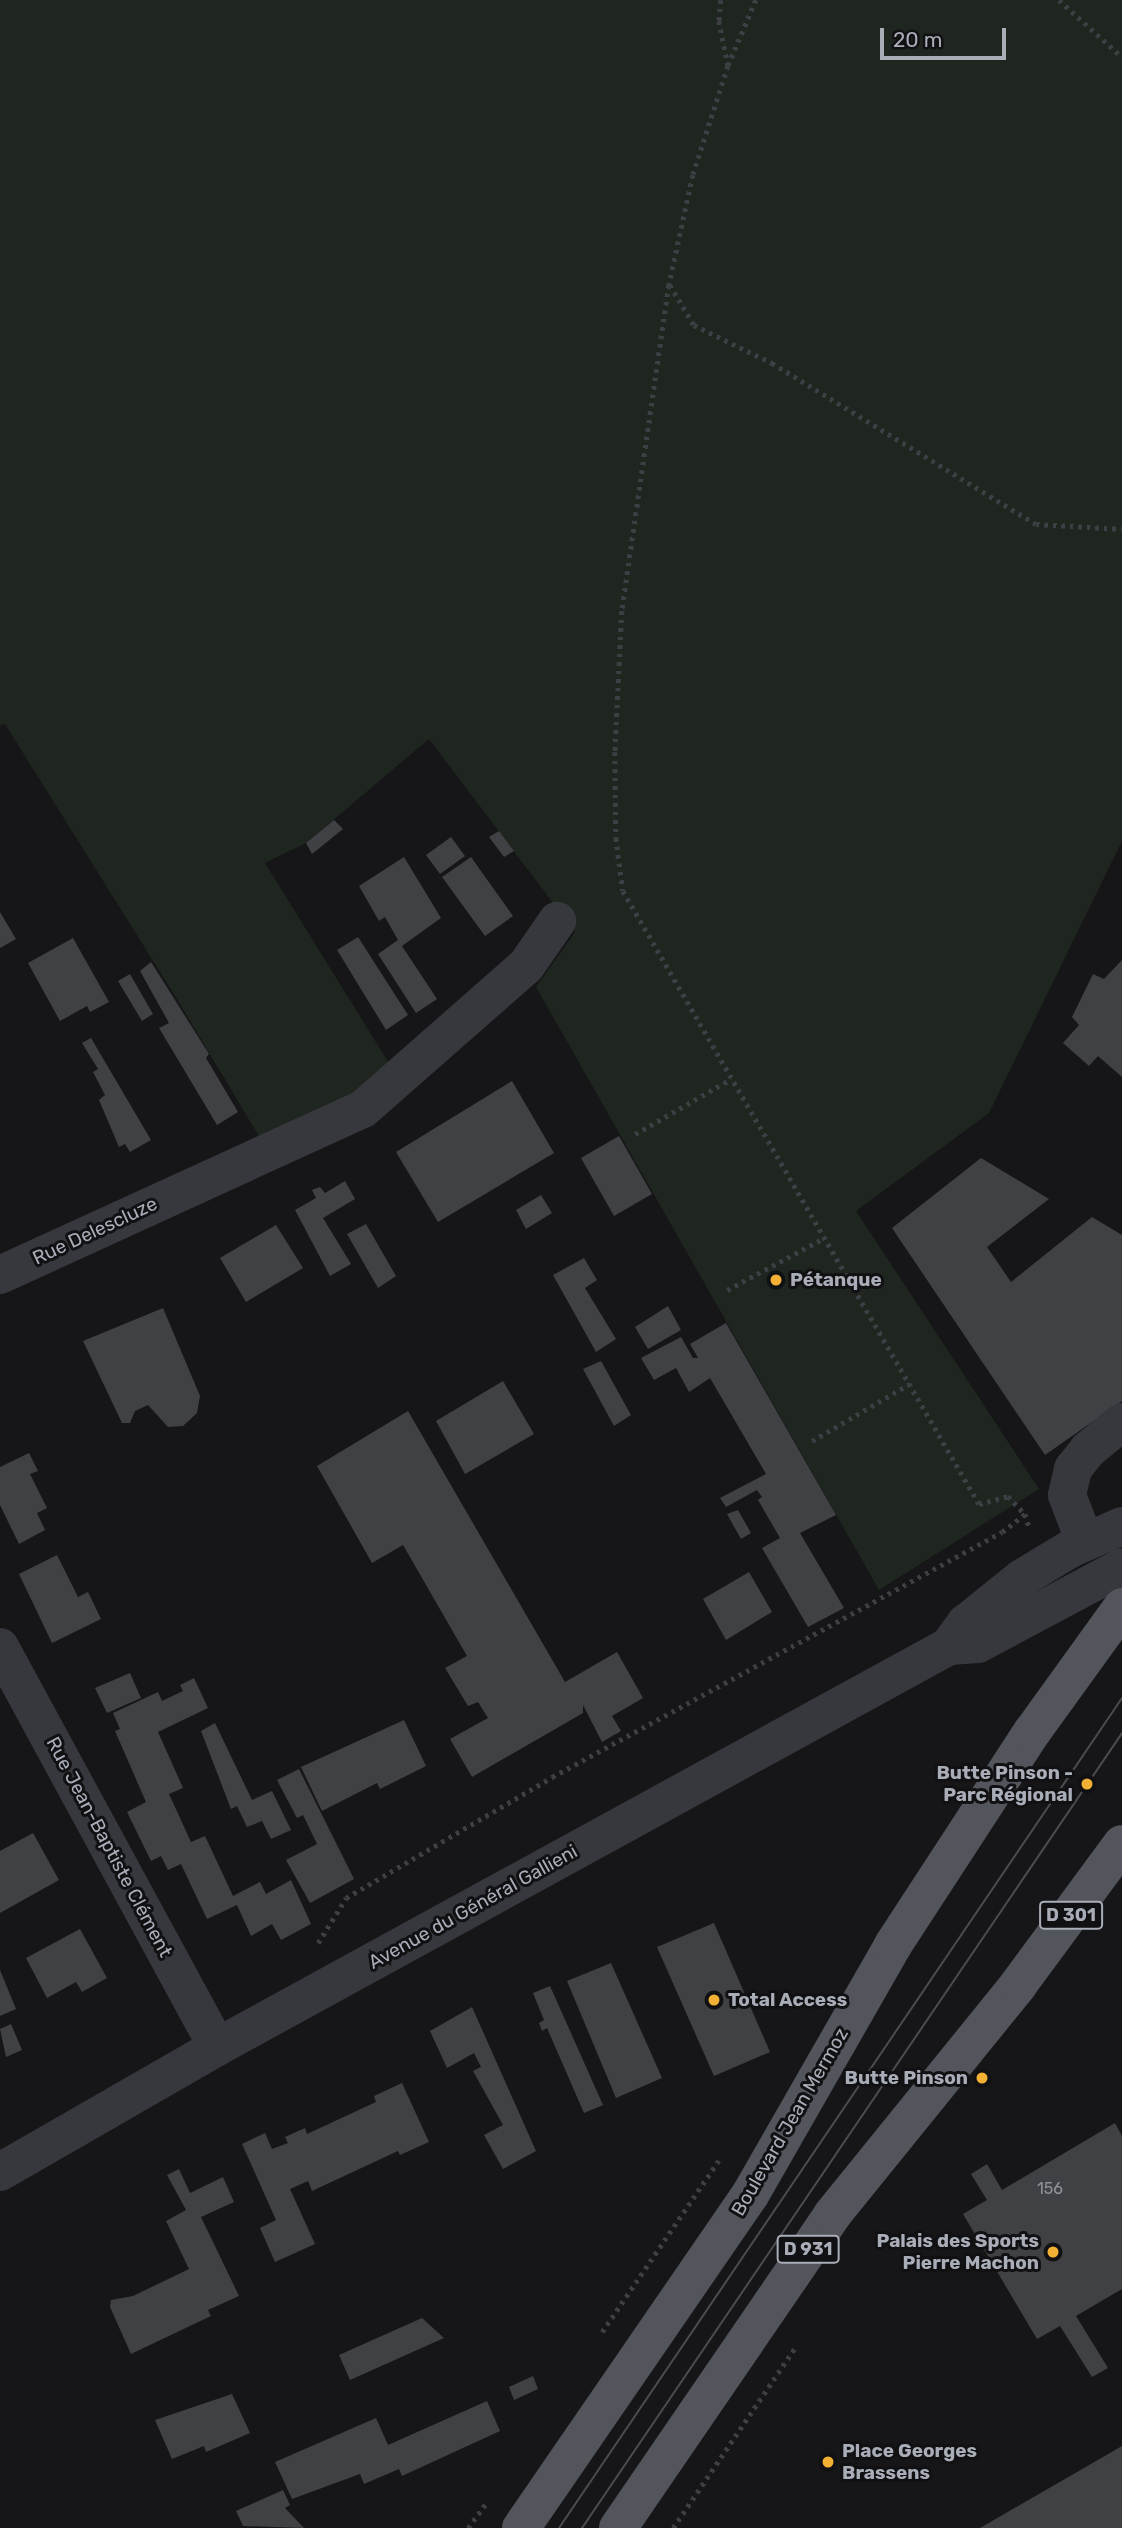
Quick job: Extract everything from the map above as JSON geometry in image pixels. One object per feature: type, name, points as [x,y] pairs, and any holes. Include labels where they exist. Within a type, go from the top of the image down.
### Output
[{"type":"main road","name":"Boulevard Jean Mermoz","points":[[521,2528],[750,2195],[913,1917],[1032,1732],[1122,1607]]},
{"type":"main road","name":"D 301","points":[[1018,1985],[1122,1844]]},
{"type":"main road","name":"D 931","points":[[618,2528],[832,2215],[1018,1985]]},
{"type":"street","name":"Rue Delescluze","points":[[0,1275],[363,1109],[526,966],[556,921]]},
{"type":"street","points":[[1085,1542],[1067,1495],[1073,1469],[1088,1450],[1122,1422]]},
{"type":"street","name":"Avenue du Général Gallieni","points":[[0,2172],[217,2047],[949,1646],[974,1616],[1042,1566],[1085,1542],[1122,1526]]},
{"type":"street","name":"Avenue du Général Gallieni","points":[[949,1646],[978,1644],[1122,1567]]},
{"type":"street","name":"Rue Jean-Baptiste Clément","points":[[0,1647],[217,2047]]},
{"type":"path","points":[[721,0],[719,21],[728,66]]},
{"type":"path","points":[[756,0],[728,66],[693,175],[669,285],[622,611],[616,838],[624,891],[979,1504],[1008,1496],[1025,1514],[1042,1566]]},
{"type":"path","points":[[1059,0],[1122,57]]},
{"type":"path","points":[[669,285],[694,325],[772,363],[1036,524],[1122,529]]},
{"type":"path","points":[[635,1134],[731,1079]]},
{"type":"path","points":[[727,1290],[824,1238]]},
{"type":"path","points":[[812,1441],[909,1384]]},
{"type":"path","points":[[310,1956],[346,1898],[552,1777],[1002,1532],[1025,1514]]},
{"type":"shaded area","points":[[0,0],[1122,0],[1122,841],[989,1113],[856,1211],[1039,1489],[879,1590],[536,987],[575,932],[429,739],[306,843],[265,863],[397,1076],[276,1165],[177,999],[5,724],[0,725]]},
{"type":"building","points":[[334,820],[343,829],[312,854],[306,843]]},
{"type":"building","points":[[499,831],[514,851],[504,857],[489,837]]},
{"type":"building","points":[[451,837],[465,856],[440,874],[426,855]]},
{"type":"building","points":[[404,857],[441,918],[402,946],[437,999],[416,1013],[378,954],[398,940],[385,917],[379,921],[359,886]]},
{"type":"building","points":[[471,857],[513,916],[485,936],[442,877]]},
{"type":"building","points":[[0,912],[16,939],[0,948]]},
{"type":"building","points":[[358,937],[408,1015],[386,1030],[337,950]]},
{"type":"building","points":[[73,938],[109,1002],[90,1012],[87,1006],[60,1021],[28,963]]},
{"type":"building","points":[[1122,960],[1122,1077],[1098,1056],[1089,1066],[1063,1043],[1079,1025],[1072,1017],[1093,974],[1104,979]]},
{"type":"building","points":[[151,962],[209,1054],[206,1058],[238,1112],[217,1125],[159,1028],[169,1023],[140,971]]},
{"type":"building","points":[[130,974],[153,1014],[142,1021],[118,981]]},
{"type":"building","points":[[91,1038],[151,1140],[130,1152],[125,1144],[119,1147],[99,1100],[105,1095],[93,1072],[98,1069],[82,1043]]},
{"type":"building","points":[[512,1081],[554,1153],[438,1222],[396,1152]]},
{"type":"building","points":[[619,1136],[652,1194],[614,1216],[581,1158]]},
{"type":"building","points":[[981,1158],[1049,1199],[987,1247],[1011,1282],[1092,1217],[1122,1235],[1122,1401],[1045,1455],[892,1228]]},
{"type":"building","points":[[345,1181],[355,1199],[323,1218],[351,1264],[330,1276],[295,1210],[316,1198],[312,1190],[320,1187],[325,1193]]},
{"type":"building","points":[[541,1195],[552,1213],[526,1229],[516,1210]]},
{"type":"building","points":[[366,1224],[396,1276],[378,1288],[347,1234]]},
{"type":"building","points":[[276,1225],[303,1268],[246,1302],[220,1258]]},
{"type":"building","points":[[584,1258],[597,1280],[585,1288],[616,1339],[596,1352],[553,1275]]},
{"type":"building","points":[[668,1306],[681,1330],[648,1349],[635,1327]]},
{"type":"building","points":[[163,1308],[200,1396],[197,1413],[183,1426],[168,1427],[148,1405],[135,1411],[130,1423],[122,1423],[83,1341]]},
{"type":"building","points":[[726,1323],[836,1515],[800,1533],[844,1608],[808,1627],[762,1548],[780,1538],[758,1500],[762,1497],[757,1490],[726,1507],[720,1498],[766,1474],[710,1378],[689,1392],[676,1368],[654,1380],[641,1358],[681,1337],[693,1358],[698,1358],[690,1344]]},
{"type":"building","points":[[601,1361],[631,1415],[614,1426],[583,1369]]},
{"type":"building","points":[[503,1381],[534,1434],[465,1474],[436,1421]]},
{"type":"building","points":[[408,1411],[565,1682],[617,1652],[643,1698],[612,1716],[621,1731],[602,1742],[583,1705],[583,1713],[472,1777],[450,1739],[488,1718],[478,1702],[468,1706],[445,1668],[467,1656],[403,1545],[372,1563],[317,1466]]},
{"type":"building","points":[[29,1453],[38,1471],[30,1474],[47,1508],[37,1513],[45,1530],[19,1544],[0,1505],[0,1467]]},
{"type":"building","points":[[738,1510],[751,1533],[741,1539],[727,1514]]},
{"type":"building","points":[[57,1555],[78,1597],[88,1592],[101,1619],[52,1643],[19,1574]]},
{"type":"building","points":[[749,1572],[772,1612],[726,1640],[703,1599]]},
{"type":"building","points":[[130,1673],[141,1698],[107,1713],[95,1688]]},
{"type":"building","points":[[194,1678],[208,1708],[158,1732],[183,1788],[169,1794],[191,1842],[205,1836],[233,1896],[260,1882],[266,1894],[291,1880],[311,1924],[281,1940],[272,1924],[251,1936],[237,1905],[207,1919],[181,1864],[168,1870],[161,1856],[151,1861],[127,1812],[146,1802],[115,1731],[120,1729],[113,1713],[158,1692],[162,1701],[183,1691],[180,1685]]},
{"type":"building","points":[[404,1720],[426,1766],[380,1789],[377,1783],[322,1811],[301,1767]]},
{"type":"building","points":[[215,1723],[252,1800],[272,1791],[291,1830],[271,1839],[262,1821],[247,1827],[237,1806],[231,1809],[201,1731]]},
{"type":"building","points":[[299,1769],[354,1879],[310,1903],[286,1860],[317,1844],[303,1815],[297,1818],[277,1780]]},
{"type":"building","points":[[33,1833],[59,1880],[0,1913],[0,1851]]},
{"type":"building","name":"Total Access","points":[[714,1923],[770,2052],[714,2076],[657,1947]]},
{"type":"building","points":[[80,1929],[107,1978],[82,1992],[76,1982],[47,1998],[26,1958]]},
{"type":"building","points":[[611,1963],[662,2078],[616,2098],[567,1981]]},
{"type":"building","points":[[0,1970],[16,2009],[0,2016]]},
{"type":"building","points":[[550,1986],[603,2105],[584,2113],[547,2028],[542,2031],[539,2023],[544,2020],[533,1993]]},
{"type":"building","points":[[472,2007],[536,2151],[503,2169],[484,2135],[503,2125],[473,2071],[481,2067],[474,2053],[447,2068],[430,2031]]},
{"type":"building","points":[[11,2024],[22,2050],[6,2057],[0,2029]]},
{"type":"building","points":[[402,2083],[429,2142],[400,2155],[398,2151],[312,2191],[308,2181],[290,2189],[315,2244],[275,2262],[260,2228],[276,2220],[242,2144],[265,2133],[272,2149],[288,2143],[285,2137],[305,2128],[307,2134],[376,2102],[374,2096]]},
{"type":"building","name":"Palais des Sports Pierre Machon","points":[[1115,2123],[1122,2136],[1122,2289],[1076,2316],[1108,2368],[1092,2377],[1060,2326],[1037,2339],[963,2214],[987,2200],[971,2174],[987,2164],[1002,2190]]},
{"type":"building","points":[[179,2169],[190,2193],[223,2177],[234,2202],[201,2217],[239,2296],[208,2310],[211,2316],[131,2354],[110,2307],[111,2300],[133,2296],[189,2269],[166,2221],[186,2210],[167,2175]]},
{"type":"building","points":[[422,2318],[444,2338],[350,2380],[339,2355]]},
{"type":"building","points":[[533,2376],[538,2389],[514,2400],[509,2387]]},
{"type":"building","points":[[232,2394],[250,2433],[206,2452],[204,2446],[172,2459],[155,2420]]},
{"type":"building","points":[[487,2401],[500,2431],[402,2476],[399,2469],[364,2484],[360,2474],[292,2499],[275,2462],[376,2418],[388,2445]]},
{"type":"building","points":[[1122,2446],[1122,2528],[980,2528]]},
{"type":"building","points":[[283,2490],[290,2505],[285,2508],[304,2528],[243,2526],[236,2511]]},
{"type":"tram line","points":[[559,2528],[1122,1698]]},
{"type":"tram line","points":[[582,2528],[1122,1733]]},
{"type":"place","name":"Pétanque","points":[[776,1280]]},
{"type":"place","name":"Butte Pinson - Parc Régional","points":[[1087,1784]]},
{"type":"place","name":"Total Access","points":[[714,2000]]},
{"type":"place","name":"Butte Pinson","points":[[982,2078]]},
{"type":"place","name":"Palais des Sports Pierre Machon","points":[[1053,2252]]},
{"type":"place","name":"Place Georges Brassens","points":[[828,2462]]}]
